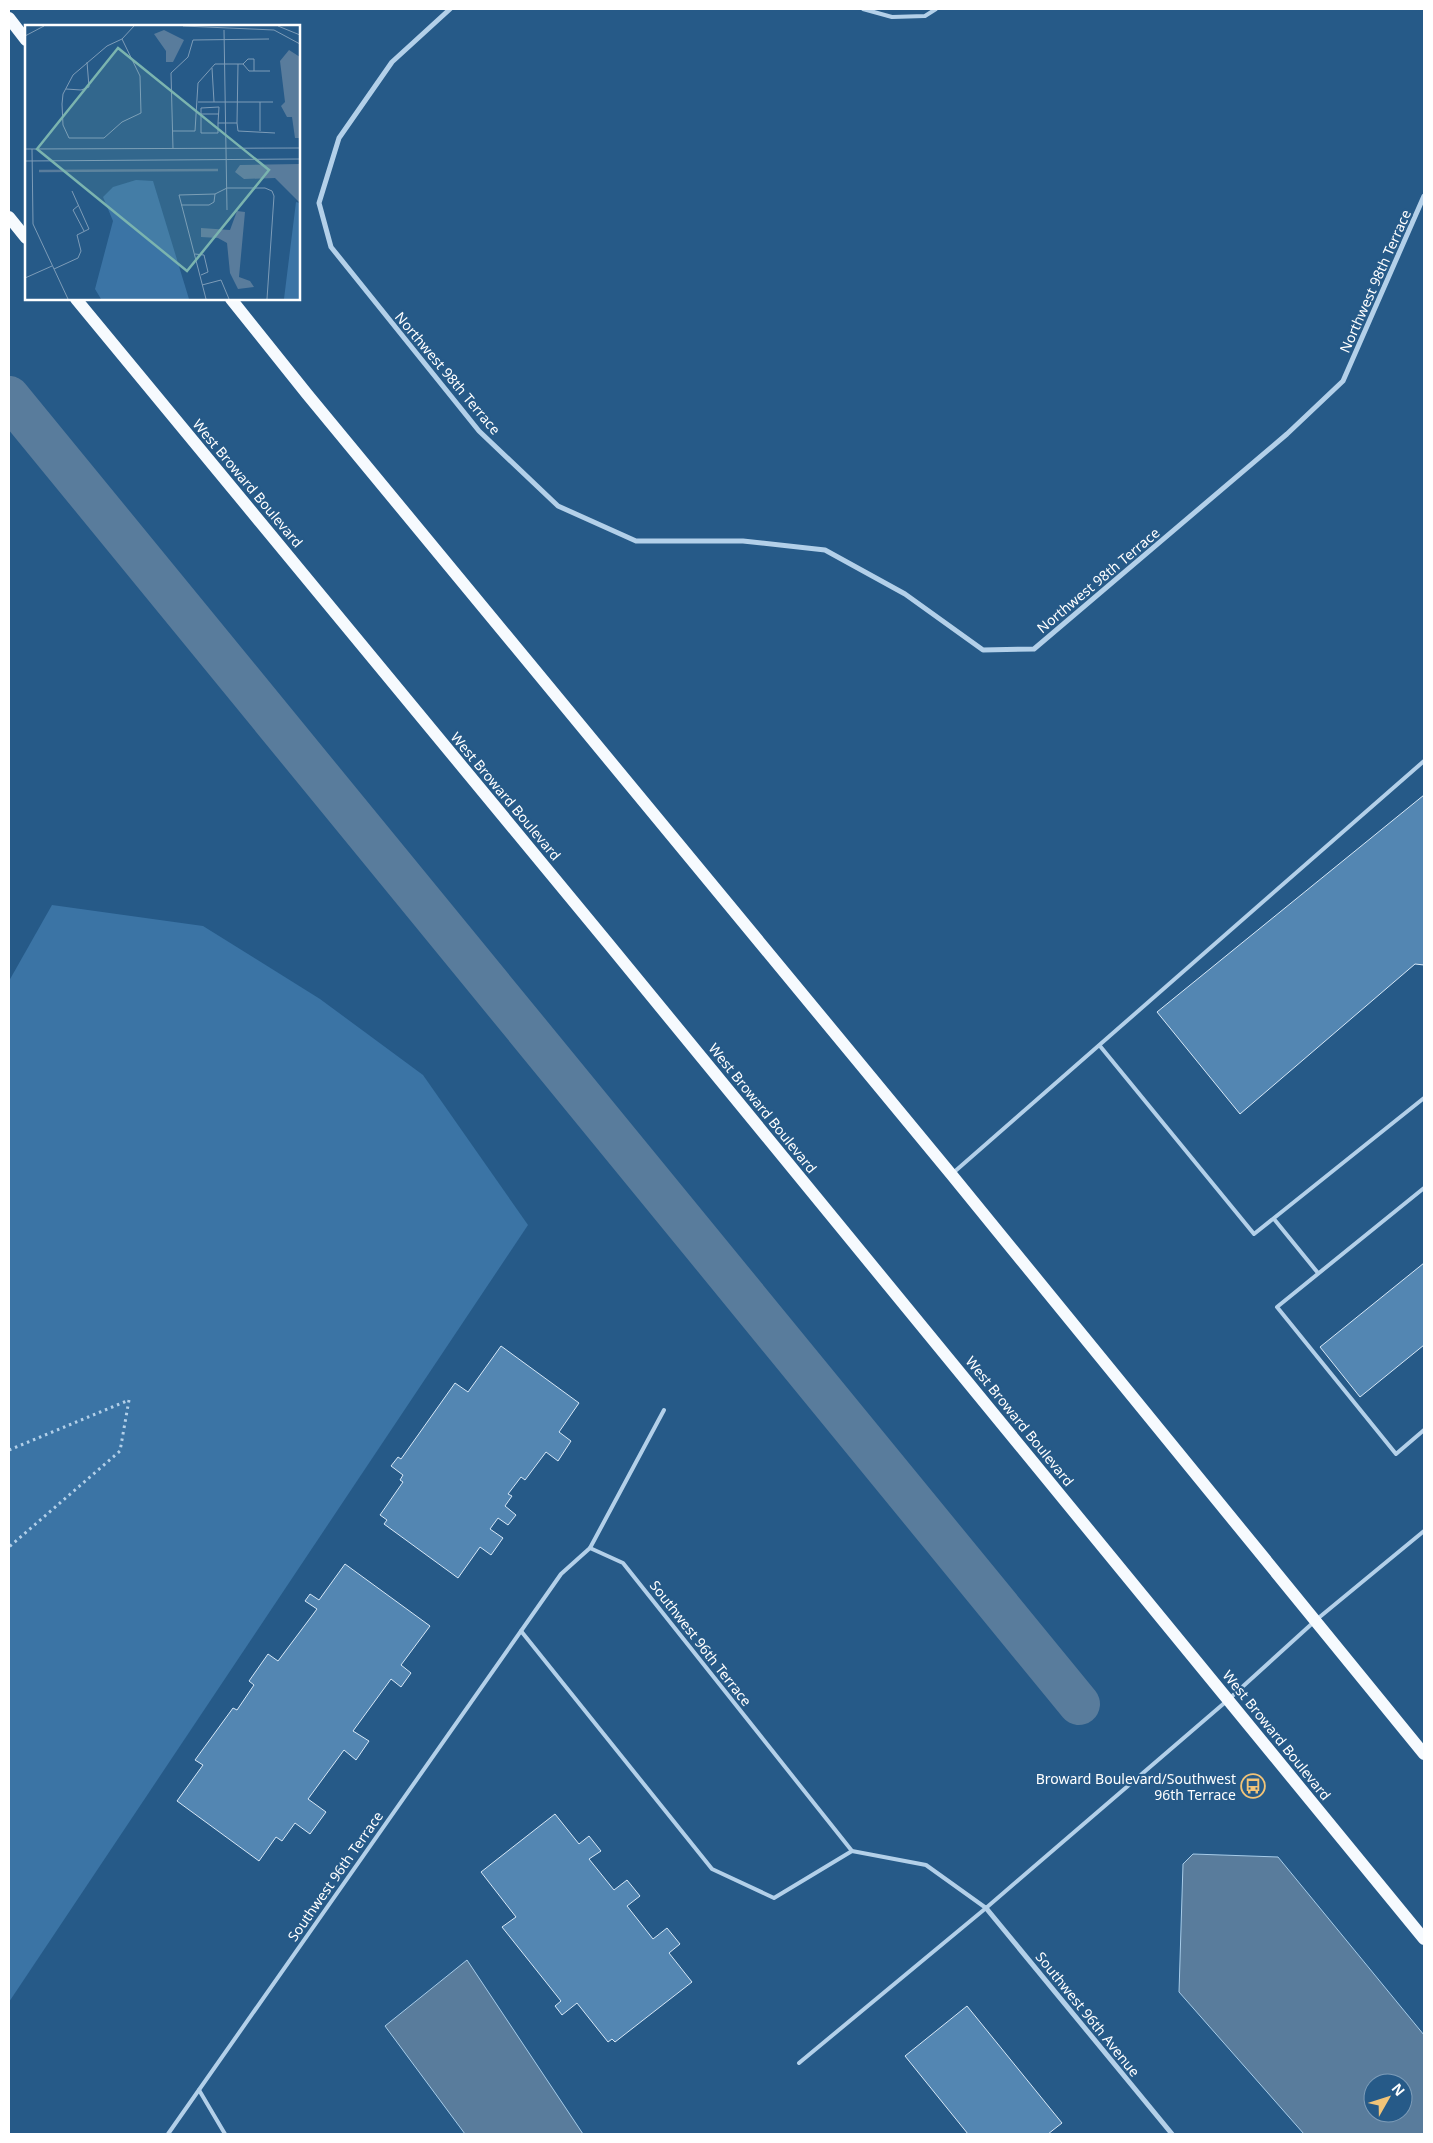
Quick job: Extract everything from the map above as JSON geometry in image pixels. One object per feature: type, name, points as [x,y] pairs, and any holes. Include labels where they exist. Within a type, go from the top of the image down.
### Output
[{"type":"main road","points":[[9,18],[25,39]]},
{"type":"main road","points":[[9,217],[25,237]]},
{"type":"main road","name":"West Broward Boulevard","points":[[77,300],[1229,1699],[1424,1939]]},
{"type":"main road","points":[[232,300],[608,760],[951,1174],[1424,1754]]},
{"type":"street","name":"Northwest 98th Terrace","points":[[450,9],[392,62],[339,138],[319,203],[331,247],[478,431],[558,506],[636,541],[742,541],[825,550],[905,594],[983,650],[1034,649],[1287,434],[1343,380],[1424,196]]},
{"type":"street","name":"Southwest 96th Avenue","points":[[986,1908],[1172,2134]]},
{"type":"lane","points":[[863,9],[892,17],[926,16],[936,9]]},
{"type":"lane","points":[[951,1174],[1100,1046],[1424,761]]},
{"type":"lane","points":[[1100,1046],[1254,1234],[1424,1098]]},
{"type":"lane","points":[[1424,1188],[1277,1307],[1396,1454],[1424,1430]]},
{"type":"lane","points":[[1274,1219],[1318,1273]]},
{"type":"lane","points":[[590,1548],[664,1410]]},
{"type":"lane","points":[[798,2063],[986,1908],[1229,1699],[1316,1620],[1424,1531]]},
{"type":"lane","name":"Southwest 96th Terrace","points":[[168,2134],[561,1574],[590,1548],[623,1563],[852,1851]]},
{"type":"lane","points":[[521,1631],[712,1869],[774,1898],[852,1851],[926,1865],[986,1908]]},
{"type":"lane","points":[[199,2090],[225,2134]]},
{"type":"path","points":[[9,1450],[129,1400],[120,1451],[9,1547]]},
{"type":"shaded area","points":[[52,905],[203,926],[320,999],[423,1075],[528,1225],[9,2002],[9,981]]},
{"type":"shaded area","points":[[1193,1854],[1278,1857],[1424,2035],[1424,2134],[1304,2134],[1179,1992],[1183,1864]]},
{"type":"shaded area","points":[[467,1960],[583,2134],[465,2134],[385,2026]]},
{"type":"building","points":[[1424,795],[1424,965],[1415,964],[1240,1114],[1157,1012]]},
{"type":"building","points":[[1424,1263],[1424,1345],[1360,1397],[1320,1347]]},
{"type":"building","points":[[501,1346],[579,1403],[559,1432],[571,1441],[558,1461],[546,1452],[525,1480],[521,1477],[508,1494],[512,1496],[505,1506],[516,1515],[508,1525],[498,1518],[490,1529],[503,1538],[491,1555],[480,1547],[458,1578],[384,1524],[387,1520],[380,1515],[403,1482],[400,1480],[403,1475],[391,1466],[398,1457],[401,1459],[455,1383],[468,1392]]},
{"type":"building","points":[[345,1564],[430,1626],[401,1665],[411,1673],[401,1687],[391,1679],[353,1731],[369,1741],[356,1760],[344,1750],[308,1799],[326,1812],[310,1834],[295,1823],[282,1841],[276,1837],[259,1861],[177,1801],[203,1765],[195,1760],[233,1708],[237,1710],[254,1685],[249,1681],[268,1654],[278,1661],[317,1609],[305,1601],[310,1594],[319,1600]]},
{"type":"building","points":[[555,1814],[579,1844],[589,1836],[601,1851],[589,1859],[614,1890],[627,1880],[640,1896],[627,1906],[653,1939],[667,1928],[680,1944],[669,1953],[692,1982],[615,2042],[612,2039],[608,2042],[577,2003],[562,2015],[555,2006],[561,2001],[502,1927],[516,1917],[481,1872]]},
{"type":"building","points":[[967,2006],[1062,2123],[1048,2134],[968,2134],[905,2056]]},
{"type":"waterway","points":[[9,397],[1079,1704]]},
{"type":"place","name":"Broward Boulevard/Southwest 96th Terrace","points":[[1253,1786]]}]
